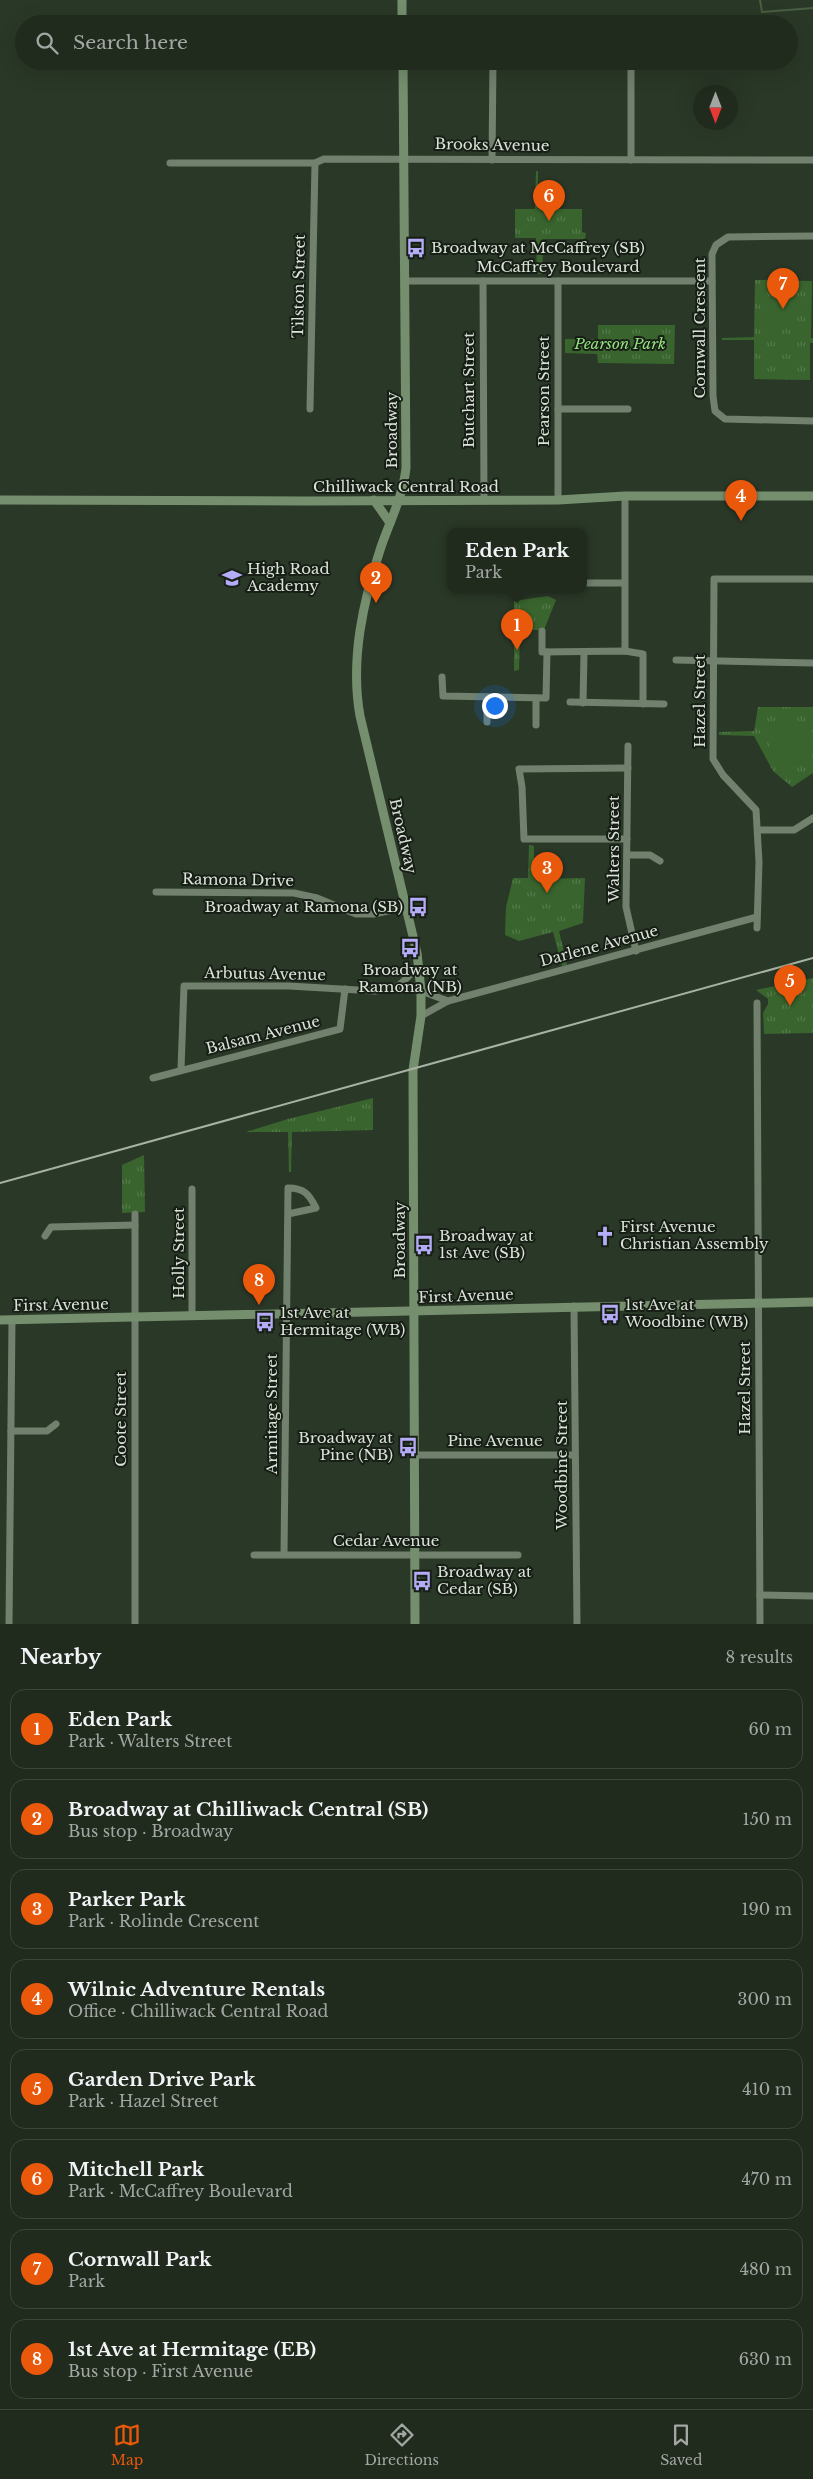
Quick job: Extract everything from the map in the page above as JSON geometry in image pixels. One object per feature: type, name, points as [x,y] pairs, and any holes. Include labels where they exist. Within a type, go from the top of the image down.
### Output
[{"type":"street","points":[[402,0],[402,15]]},
{"type":"street","name":"Broadway","points":[[403,70],[406,468],[399,500],[376,563],[366,602],[356,680],[360,716],[406,907],[419,967],[421,991],[421,1016],[413,1064],[415,1624]]},
{"type":"street","points":[[492,160],[493,70]]},
{"type":"street","points":[[631,70],[631,160]]},
{"type":"street","name":"Brooks Avenue","points":[[170,163],[315,163],[324,159],[404,158],[492,160],[813,160]]},
{"type":"street","name":"Tilston Street","points":[[310,409],[315,163]]},
{"type":"street","name":"Cornwall Crescent","points":[[813,236],[728,237],[716,245],[712,254],[712,396],[715,411],[725,419],[813,421]]},
{"type":"street","name":"McCaffrey Boulevard","points":[[405,281],[712,281]]},
{"type":"street","name":"Butchart Street","points":[[483,281],[484,500]]},
{"type":"street","name":"Pearson Street","points":[[558,281],[558,500]]},
{"type":"street","points":[[558,409],[628,409]]},
{"type":"street","points":[[625,496],[625,651]]},
{"type":"street","name":"Chilliwack Central Road","points":[[0,500],[558,500],[625,496],[813,496]]},
{"type":"street","points":[[374,500],[390,523]]},
{"type":"street","name":"Hazel Street","points":[[757,928],[758,830],[756,810],[723,775],[713,759],[714,579],[813,579]]},
{"type":"street","points":[[587,583],[624,583]]},
{"type":"street","points":[[542,631],[542,652],[584,653],[625,651],[643,654],[643,704]]},
{"type":"street","points":[[442,677],[443,696],[546,698],[547,652]]},
{"type":"street","points":[[583,703],[584,653]]},
{"type":"street","points":[[676,660],[813,663]]},
{"type":"street","points":[[487,697],[487,722]]},
{"type":"street","points":[[536,698],[536,725]]},
{"type":"street","points":[[570,702],[664,704]]},
{"type":"street","name":"Walters Street","points":[[628,746],[626,907],[636,951]]},
{"type":"street","points":[[627,839],[524,839],[522,787],[519,769],[628,768]]},
{"type":"street","points":[[758,830],[794,830],[813,818]]},
{"type":"street","points":[[627,855],[650,855],[660,861]]},
{"type":"street","name":"Ramona Drive","points":[[156,892],[294,893],[317,898],[356,914],[374,914],[406,907]]},
{"type":"street","name":"Darlene Avenue","points":[[421,1016],[448,1001],[757,917]]},
{"type":"street","points":[[397,987],[419,967]]},
{"type":"street","name":"Arbutus Avenue","points":[[181,1069],[184,986],[288,986],[375,991],[397,987],[421,991]]},
{"type":"street","name":"Balsam Avenue","points":[[153,1078],[181,1069],[340,1029],[345,989]]},
{"type":"street","points":[[421,991],[448,1001]]},
{"type":"street","name":"Hazel Street","points":[[757,1003],[760,1624]]},
{"type":"street","name":"Armitage Street","points":[[284,1554],[288,1188],[300,1188],[309,1195],[316,1208],[288,1214]]},
{"type":"street","name":"Holly Street","points":[[192,1189],[192,1316]]},
{"type":"street","name":"Coote Street","points":[[135,1214],[135,1624]]},
{"type":"street","points":[[45,1236],[51,1227],[135,1225]]},
{"type":"street","name":"First Avenue","points":[[0,1320],[813,1302]]},
{"type":"street","name":"Woodbine Street","points":[[574,1306],[577,1624]]},
{"type":"street","points":[[10,1624],[12,1320]]},
{"type":"street","points":[[11,1432],[47,1432],[56,1424]]},
{"type":"street","name":"Pine Avenue","points":[[414,1455],[576,1455]]},
{"type":"street","name":"Cedar Avenue","points":[[254,1555],[518,1555]]},
{"type":"street","points":[[760,1595],[813,1596]]},
{"type":"green space","points":[[536,171],[538,171],[538,209],[582,209],[582,232],[586,233],[585,239],[542,239],[543,274],[537,274],[536,238],[515,238],[515,209],[535,209]]},
{"type":"green space","points":[[755,280],[812,281],[811,338],[813,338],[813,343],[810,343],[810,380],[754,379],[754,340],[722,340],[722,338],[754,337]]},
{"type":"green space","points":[[767,303],[779,303],[778,328],[767,328]]},
{"type":"green space","points":[[782,303],[793,303],[793,328],[781,328]]},
{"type":"green space","name":"Pearson Park","points":[[598,325],[675,325],[674,364],[598,363],[597,354],[565,353],[565,339],[598,339]]},
{"type":"green space","points":[[548,596],[556,600],[544,630],[520,630],[519,670],[514,671],[514,601]]},
{"type":"green space","points":[[758,707],[813,707],[813,773],[792,787],[773,771],[754,736],[719,735],[719,732],[754,731]]},
{"type":"green space","points":[[797,721],[813,750],[813,754],[784,770],[766,737]]},
{"type":"green space","points":[[529,845],[534,846],[534,879],[585,878],[583,923],[559,931],[567,965],[562,966],[553,932],[519,941],[505,935],[506,907],[513,878],[528,878]]},
{"type":"green space","points":[[568,891],[568,903],[545,903],[545,892]]},
{"type":"green space","points":[[813,978],[813,1033],[764,1034],[763,1013],[768,1004],[768,999],[756,990]]},
{"type":"green space","points":[[796,989],[798,1000],[775,1005],[773,995]]},
{"type":"green space","points":[[373,1098],[373,1130],[292,1132],[291,1172],[289,1172],[288,1132],[246,1132],[288,1119]]},
{"type":"green space","points":[[144,1155],[145,1212],[122,1213],[122,1165]]},
{"type":"waterway","points":[[760,0],[762,12],[813,8]]},
{"type":"railway","points":[[0,1183],[813,958]]},
{"type":"place","name":"Mitchell Park","points":[[549,221]]},
{"type":"place","name":"Broadway at McCaffrey (SB)","points":[[416,248]]},
{"type":"place","name":"Cornwall Park","points":[[783,309]]},
{"type":"place","name":"Wilnic Adventure Rentals","points":[[741,521]]},
{"type":"place","name":"High Road Academy","points":[[232,578]]},
{"type":"place","name":"Broadway at Chilliwack Central (SB)","points":[[376,603]]},
{"type":"place","name":"Eden Park","points":[[517,650]]},
{"type":"place","name":"Parker Park","points":[[547,893]]},
{"type":"place","name":"Broadway at Ramona (SB)","points":[[418,907]]},
{"type":"place","name":"Broadway at Ramona (NB)","points":[[410,948]]},
{"type":"place","name":"Garden Drive Park","points":[[790,1006]]},
{"type":"place","name":"First Avenue Christian Assembly","points":[[605,1236]]},
{"type":"place","name":"Broadway at 1st Ave (SB)","points":[[424,1245]]},
{"type":"place","name":"1st Ave at Hermitage (EB)","points":[[259,1305]]},
{"type":"place","name":"1st Ave at Woodbine (WB)","points":[[610,1314]]},
{"type":"place","name":"1st Ave at Hermitage (WB)","points":[[265,1322]]},
{"type":"place","name":"Broadway at Pine (NB)","points":[[408,1447]]},
{"type":"place","name":"Broadway at Cedar (SB)","points":[[422,1581]]}]
